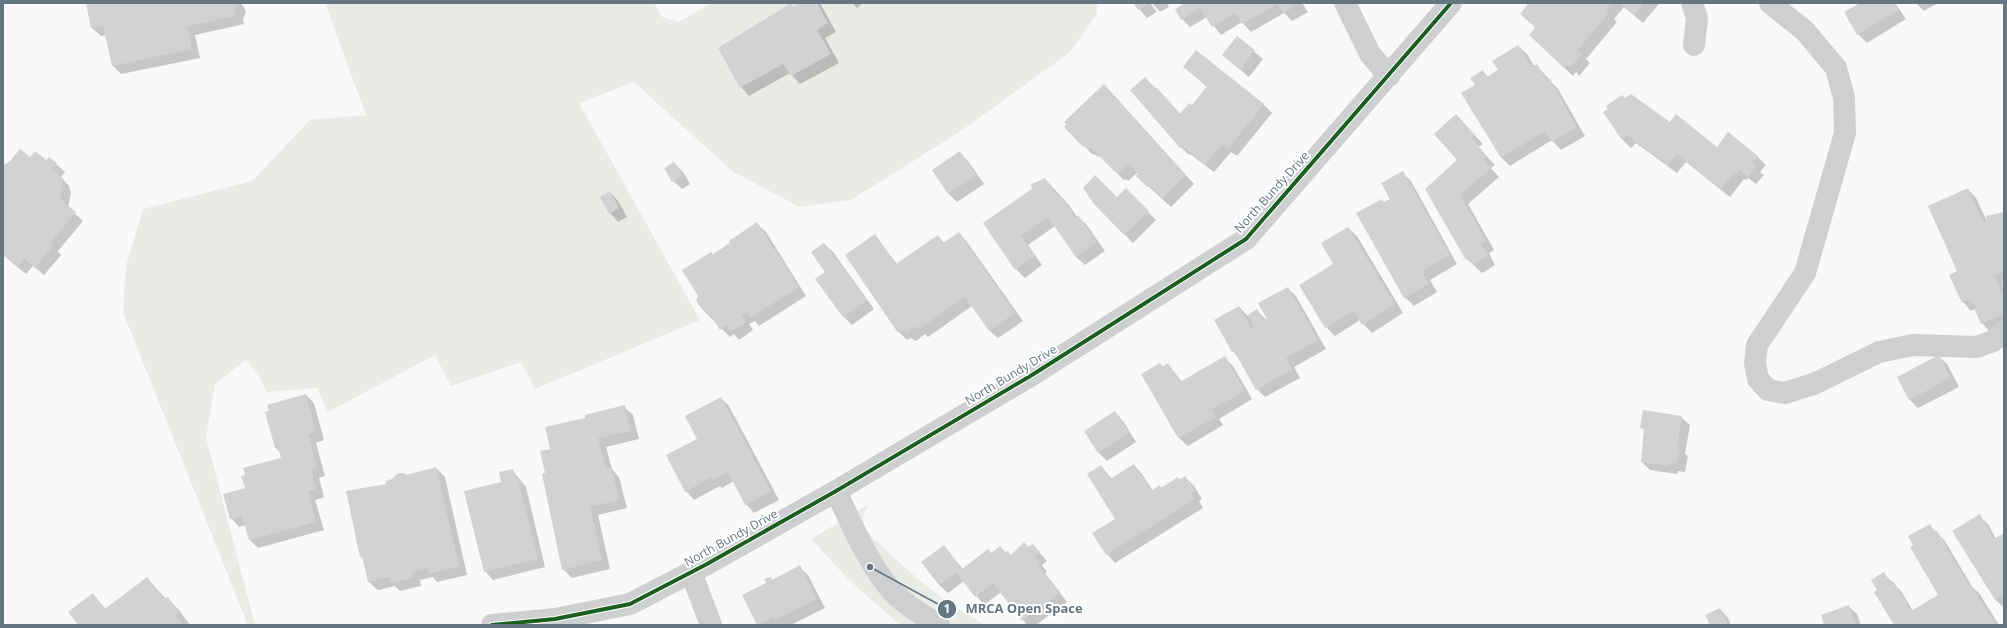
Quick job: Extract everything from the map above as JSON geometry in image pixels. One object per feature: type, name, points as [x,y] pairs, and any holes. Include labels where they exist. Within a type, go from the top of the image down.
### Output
[{"type":"street","points":[[1345,3],[1370,54],[1389,76]]},
{"type":"street","name":"North Bundy Drive","points":[[492,625],[555,619],[630,604],[691,572],[836,491],[1032,375],[1246,239],[1451,3]]},
{"type":"street","points":[[1692,3],[1697,18],[1694,45]]},
{"type":"street","points":[[1770,3],[1805,31],[1836,68],[1844,98],[1845,134],[1805,273],[1757,345],[1755,363],[1758,379],[1768,390],[1785,393],[1816,383],[1879,352],[1913,345],[1977,347],[1992,341],[2004,331]]},
{"type":"street","points":[[836,491],[858,538],[884,582],[913,609],[939,625]]},
{"type":"street","points":[[691,572],[711,625]]},
{"type":"shaded area","points":[[325,3],[654,3],[662,17],[679,22],[712,3],[1097,3],[1097,14],[1070,52],[961,131],[851,200],[799,207],[732,171],[634,82],[579,103],[700,320],[535,389],[521,362],[451,386],[435,355],[328,412],[317,388],[266,392],[261,379],[246,360],[215,384],[206,437],[255,625],[248,625],[123,312],[126,266],[143,209],[252,181],[310,120],[366,115]]},
{"type":"shaded area","points":[[869,504],[864,512],[863,521],[866,530],[870,535],[931,589],[957,608],[985,625],[900,625],[850,581],[811,539]]},
{"type":"building","points":[[86,3],[238,3],[235,10],[236,16],[187,26],[192,49],[112,66],[103,26],[91,28]]},
{"type":"building","points":[[791,3],[793,7],[800,3],[817,3],[828,23],[817,30],[831,54],[791,76],[783,64],[740,88],[718,48]]},
{"type":"building","points":[[1133,3],[1149,3],[1138,10]]},
{"type":"building","points":[[1185,3],[1300,3],[1283,13],[1277,4],[1242,24],[1235,13],[1212,27],[1200,8],[1181,20],[1175,9]]},
{"type":"building","points":[[1529,3],[1612,3],[1606,10],[1609,13],[1577,51],[1582,54],[1570,68],[1567,65],[1564,68],[1529,35],[1535,27],[1520,14]]},
{"type":"building","points":[[1619,3],[1644,3],[1634,15]]},
{"type":"building","points":[[1860,3],[1876,3],[1877,5],[1881,3],[1894,3],[1898,10],[1857,35],[1844,12]]},
{"type":"building","points":[[1237,36],[1255,50],[1240,70],[1222,55]]},
{"type":"building","points":[[1518,45],[1532,67],[1537,64],[1547,81],[1550,79],[1577,127],[1552,142],[1545,131],[1501,158],[1461,93],[1475,85],[1470,78],[1483,70],[1487,77],[1498,70],[1492,61]]},
{"type":"building","points":[[1196,50],[1264,104],[1228,149],[1222,144],[1205,165],[1182,146],[1180,148],[1130,90],[1145,77],[1180,114],[1189,103],[1192,105],[1207,86],[1183,67]]},
{"type":"building","points":[[1104,84],[1186,175],[1162,199],[1149,185],[1147,187],[1136,176],[1138,173],[1129,164],[1119,173],[1116,171],[1115,172],[1091,148],[1089,150],[1085,146],[1083,147],[1064,127],[1066,124],[1064,122]]},
{"type":"building","points":[[1631,94],[1670,122],[1676,114],[1717,147],[1728,132],[1758,156],[1752,163],[1756,166],[1748,177],[1739,170],[1737,173],[1735,171],[1721,189],[1677,154],[1668,165],[1627,135],[1622,140],[1603,112],[1608,109],[1606,106],[1622,95],[1625,98]]},
{"type":"building","points":[[1456,114],[1475,135],[1471,138],[1487,156],[1484,159],[1491,168],[1460,195],[1486,241],[1481,244],[1488,256],[1473,265],[1469,258],[1466,260],[1425,189],[1457,160],[1434,134]]},
{"type":"building","points":[[20,149],[30,157],[35,151],[46,160],[49,157],[57,163],[52,169],[61,177],[63,184],[60,199],[76,212],[50,243],[53,246],[35,268],[24,258],[17,267],[3,255],[3,165],[9,162]]},
{"type":"building","points":[[960,151],[976,176],[948,194],[932,170]]},
{"type":"building","points":[[674,162],[683,175],[672,182],[664,168]]},
{"type":"building","points":[[1403,171],[1450,255],[1422,271],[1429,284],[1404,298],[1356,213],[1382,199],[1384,202],[1390,199],[1381,183]]},
{"type":"building","points":[[1095,175],[1117,197],[1126,188],[1149,211],[1124,235],[1094,204],[1083,188]]},
{"type":"building","points":[[1045,178],[1058,197],[1060,195],[1075,217],[1078,215],[1097,242],[1076,257],[1048,217],[1021,236],[1035,256],[1015,270],[983,223],[1033,188],[1030,185]]},
{"type":"building","points":[[1968,188],[1984,223],[1987,222],[1986,216],[2004,212],[2004,272],[1994,276],[2004,298],[2004,314],[1981,324],[1973,302],[1971,303],[1969,299],[1962,303],[1949,275],[1957,271],[1928,206]]},
{"type":"building","points":[[610,191],[619,208],[609,214],[600,197]]},
{"type":"building","points":[[757,222],[799,287],[750,318],[747,312],[742,316],[746,322],[730,332],[727,325],[720,330],[711,315],[709,316],[704,308],[701,308],[696,301],[698,296],[682,270],[711,252],[713,254]]},
{"type":"building","points":[[1348,227],[1395,304],[1362,325],[1354,311],[1325,328],[1299,285],[1333,264],[1321,243]]},
{"type":"building","points":[[959,232],[1015,313],[989,331],[965,297],[919,329],[917,326],[907,333],[902,330],[898,333],[845,255],[875,234],[896,264],[938,235],[943,243]]},
{"type":"building","points":[[824,243],[867,300],[843,317],[815,279],[825,272],[811,252]]},
{"type":"building","points":[[1288,287],[1318,340],[1286,358],[1292,369],[1256,390],[1234,351],[1232,352],[1214,320],[1239,306],[1251,328],[1254,326],[1248,315],[1257,309],[1264,321],[1267,319],[1258,303]]},
{"type":"building","points":[[1939,355],[1951,378],[1909,400],[1897,377]]},
{"type":"building","points":[[1225,356],[1245,391],[1211,410],[1216,417],[1178,438],[1141,374],[1160,363],[1162,367],[1168,363],[1180,382]]},
{"type":"building","points":[[306,394],[316,432],[308,434],[317,468],[311,469],[316,489],[308,491],[316,522],[249,540],[242,516],[230,519],[223,494],[245,488],[241,476],[245,475],[243,468],[281,458],[278,447],[275,448],[265,412],[269,411],[267,405]]},
{"type":"building","points":[[721,397],[771,491],[745,505],[728,472],[713,480],[712,477],[685,492],[666,455],[697,439],[685,416]]},
{"type":"building","points":[[625,405],[631,431],[598,438],[606,468],[611,467],[619,500],[590,507],[602,560],[562,570],[542,474],[545,473],[540,451],[550,449],[545,427],[585,418],[585,415]]},
{"type":"building","points":[[1643,410],[1682,416],[1677,446],[1680,447],[1677,464],[1669,463],[1669,466],[1641,462],[1644,429],[1640,428]]},
{"type":"building","points":[[1115,411],[1129,433],[1098,453],[1084,431]]},
{"type":"building","points":[[1134,464],[1151,491],[1160,485],[1161,488],[1178,477],[1180,480],[1185,476],[1195,491],[1191,493],[1195,499],[1106,555],[1092,533],[1115,519],[1087,474],[1101,465],[1110,479]]},
{"type":"building","points":[[436,467],[459,566],[428,574],[427,568],[412,572],[413,578],[390,583],[390,577],[368,582],[362,556],[360,557],[346,491],[386,484],[386,481],[392,479],[398,473],[404,473],[406,475]]},
{"type":"building","points":[[513,469],[515,478],[518,478],[538,559],[484,572],[464,491],[501,482],[499,472]]},
{"type":"building","points":[[1980,514],[1994,539],[2004,533],[2004,602],[2001,597],[1995,600],[1952,531]]},
{"type":"building","points":[[1930,524],[1934,532],[1937,531],[1969,585],[1970,584],[1997,625],[1894,625],[1874,592],[1877,590],[1871,580],[1884,572],[1890,583],[1893,581],[1911,611],[1938,595],[1910,547],[1913,545],[1908,536]]},
{"type":"building","points":[[1024,542],[1028,547],[1033,544],[1040,552],[1035,556],[1040,563],[1038,564],[1059,593],[1022,621],[993,583],[975,597],[956,572],[939,585],[921,562],[944,545],[962,569],[988,549],[991,553],[1000,546],[1005,552],[1007,551],[1011,555]]},
{"type":"building","points":[[800,565],[817,599],[775,620],[774,617],[757,625],[742,595],[766,583],[764,579],[771,577],[772,580]]},
{"type":"building","points":[[147,577],[164,599],[168,597],[179,612],[175,615],[183,625],[146,625],[144,622],[140,625],[78,625],[68,612],[93,593],[105,609]]},
{"type":"building","points":[[1849,605],[1856,625],[1824,625],[1821,615]]},
{"type":"building","points":[[1720,608],[1728,625],[1710,625],[1705,615]]},
{"type":"cycle path","points":[[492,625],[555,619],[630,604],[707,564],[836,491],[1032,375],[1246,239],[1451,3]]},
{"type":"place","name":"MRCA Open Space","points":[[870,567]]}]
